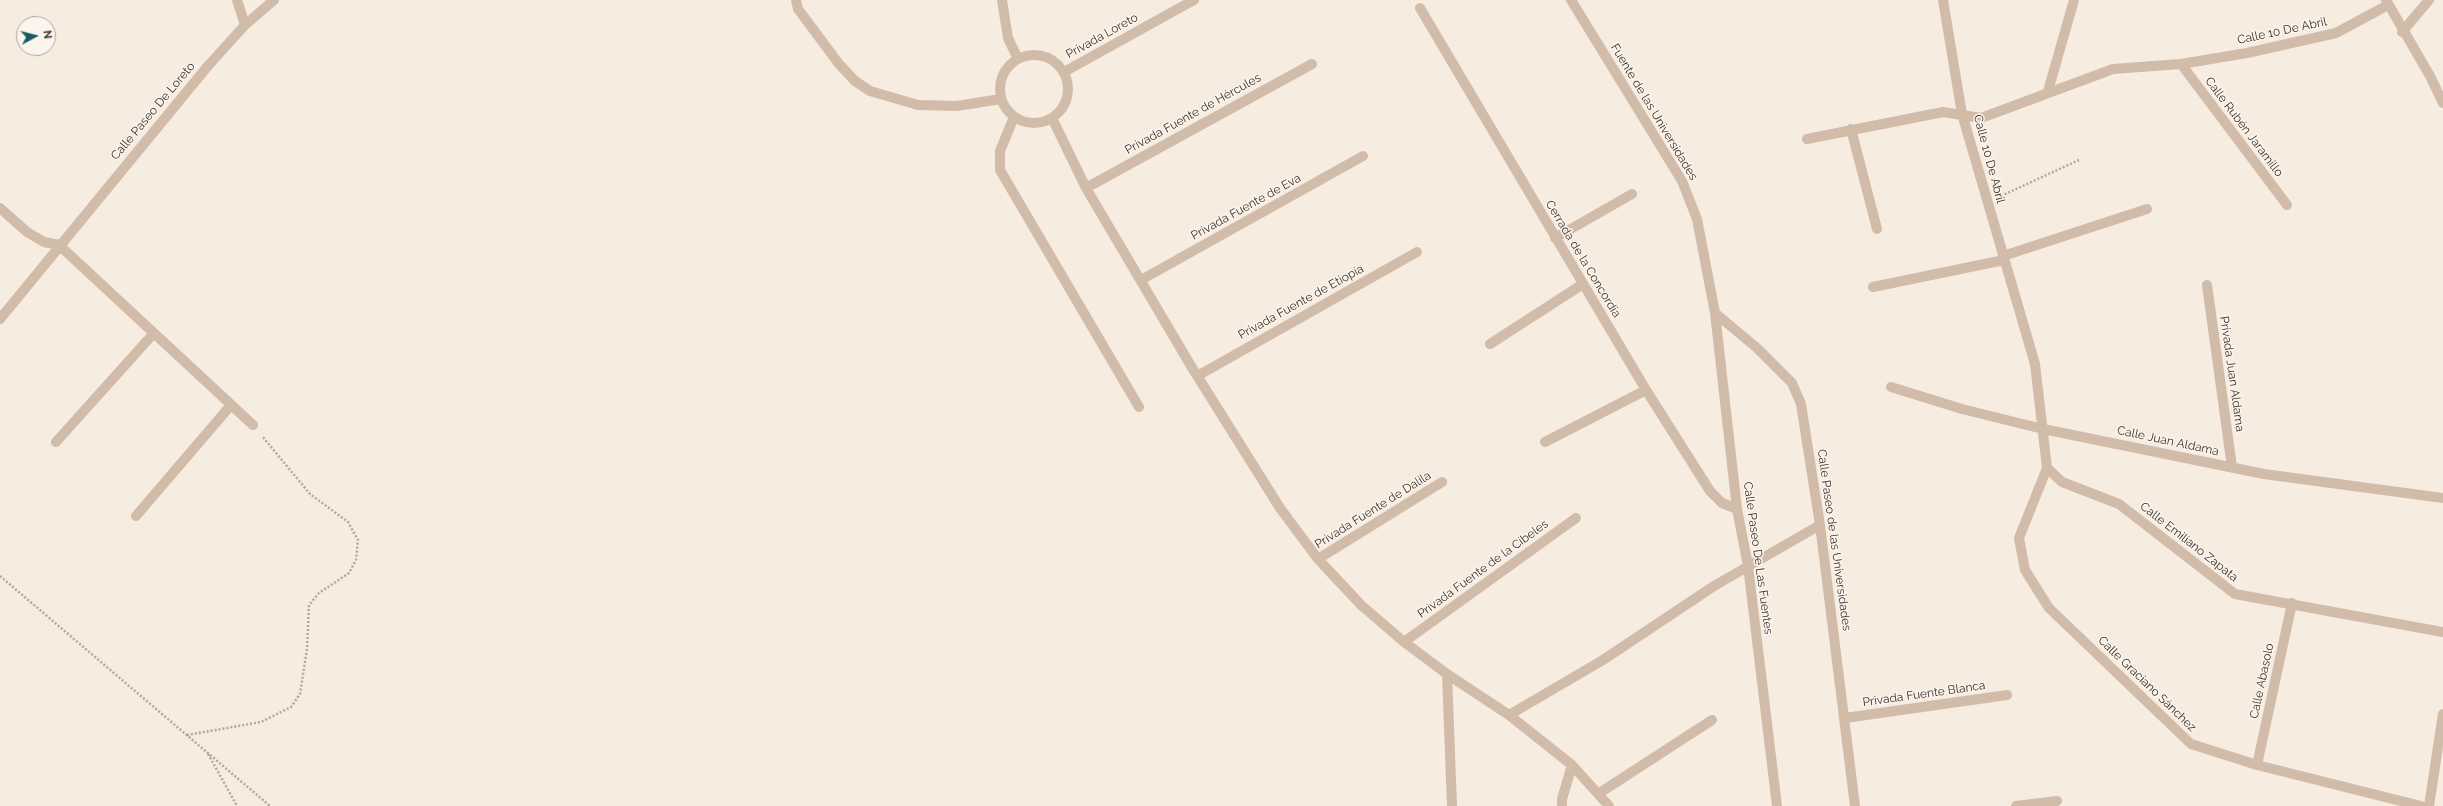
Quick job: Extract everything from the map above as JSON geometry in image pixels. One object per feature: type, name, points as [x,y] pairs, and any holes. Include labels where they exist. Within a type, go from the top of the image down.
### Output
[{"type":"street","points":[[237,0],[245,25]]},
{"type":"street","name":"Calle Paseo De Loreto","points":[[0,319],[206,67],[245,25],[274,0]]},
{"type":"street","points":[[796,0],[798,9],[817,36],[855,81],[870,90],[918,105],[957,106],[1001,99]]},
{"type":"street","points":[[1002,0],[1008,38],[1018,59]]},
{"type":"street","name":"Privada Loreto","points":[[1064,72],[1194,0]]},
{"type":"street","name":"Fuente de las Universidades","points":[[1571,0],[1682,181],[1697,218],[1715,313]]},
{"type":"street","points":[[1807,139],[1851,129],[1943,112],[1962,114],[1943,0]]},
{"type":"street","points":[[2048,91],[2074,0]]},
{"type":"street","points":[[2402,32],[2429,0]]},
{"type":"street","points":[[2387,3],[2402,32],[2430,76],[2443,103]]},
{"type":"street","name":"Calle 10 De Abril","points":[[2047,468],[2043,448],[2043,429],[2035,364],[1962,114],[1981,118],[2048,91],[2113,69],[2181,64],[2247,53],[2336,33],[2387,3]]},
{"type":"street","name":"Cerrada de la Concordia","points":[[1420,8],[1646,390],[1710,491],[1722,503],[1737,509]]},
{"type":"street","points":[[1028,56],[1048,58],[1064,72],[1068,92],[1060,111],[1052,118],[1033,124],[1014,117],[1003,104],[1001,99],[1000,83],[1011,64],[1018,59],[1028,56]]},
{"type":"street","name":"Privada Fuente de Hércules","points":[[1086,188],[1312,64]]},
{"type":"street","name":"Calle Rubén Jaramillo","points":[[2181,64],[2287,206]]},
{"type":"street","points":[[1014,117],[1000,151],[1000,170],[1139,406]]},
{"type":"street","points":[[1052,118],[1086,188],[1141,280],[1280,508],[1318,559],[1361,605],[1404,642],[1447,674],[1510,715],[1572,766],[1609,806]]},
{"type":"street","points":[[1851,129],[1877,229]]},
{"type":"street","name":"Privada Fuente de Eva","points":[[1141,280],[1363,156]]},
{"type":"street","points":[[1555,238],[1632,194]]},
{"type":"street","points":[[0,208],[27,232],[44,242],[59,245],[253,425]]},
{"type":"street","points":[[1873,287],[2004,258],[2147,209]]},
{"type":"street","name":"Privada Fuente de Etiopía","points":[[1199,375],[1417,252]]},
{"type":"street","points":[[1490,344],[1583,284]]},
{"type":"street","name":"Privada Juan Aldama","points":[[2207,285],[2232,467]]},
{"type":"street","name":"Calle Paseo De Las Fuentes","points":[[1715,313],[1737,509],[1748,566],[1777,806]]},
{"type":"street","name":"Calle Paseo de las Universidades","points":[[1715,313],[1757,348],[1792,384],[1801,404],[1820,525],[1846,718],[1856,806]]},
{"type":"street","points":[[56,442],[154,333]]},
{"type":"street","name":"Calle Juan Aldama","points":[[1891,387],[1962,409],[2043,429],[2264,474],[2443,498]]},
{"type":"street","points":[[1545,442],[1646,390]]},
{"type":"street","points":[[136,516],[231,405]]},
{"type":"street","name":"Calle Graciano Sánchez","points":[[2047,468],[2019,538],[2025,570],[2049,608],[2191,744],[2257,765],[2421,806]]},
{"type":"street","name":"Calle Emiliano Zapata","points":[[2047,468],[2062,482],[2119,504],[2235,594],[2292,603],[2443,632]]},
{"type":"street","name":"Privada Fuente de Dalila","points":[[1318,559],[1442,482]]},
{"type":"street","name":"Privada Fuente de la Cibeles","points":[[1404,642],[1576,518]]},
{"type":"street","points":[[1510,715],[1604,660],[1714,586],[1820,525]]},
{"type":"street","name":"Calle Abasolo","points":[[2257,765],[2292,603]]},
{"type":"street","points":[[1447,674],[1452,806]]},
{"type":"street","name":"Privada Fuente Blanca","points":[[1846,718],[2006,695]]},
{"type":"street","points":[[2429,806],[2443,714]]},
{"type":"street","points":[[1598,794],[1712,720]]},
{"type":"street","points":[[1562,806],[1562,798],[1572,766]]},
{"type":"street","points":[[2016,806],[2057,800]]},
{"type":"path","points":[[1988,202],[2079,160]]},
{"type":"path","points":[[188,735],[261,722],[291,707],[300,694],[307,649],[309,605],[319,593],[349,573],[356,560],[358,540],[348,522],[310,494],[253,425]]},
{"type":"path","points":[[0,576],[270,806]]},
{"type":"path","points":[[207,752],[237,806]]}]
